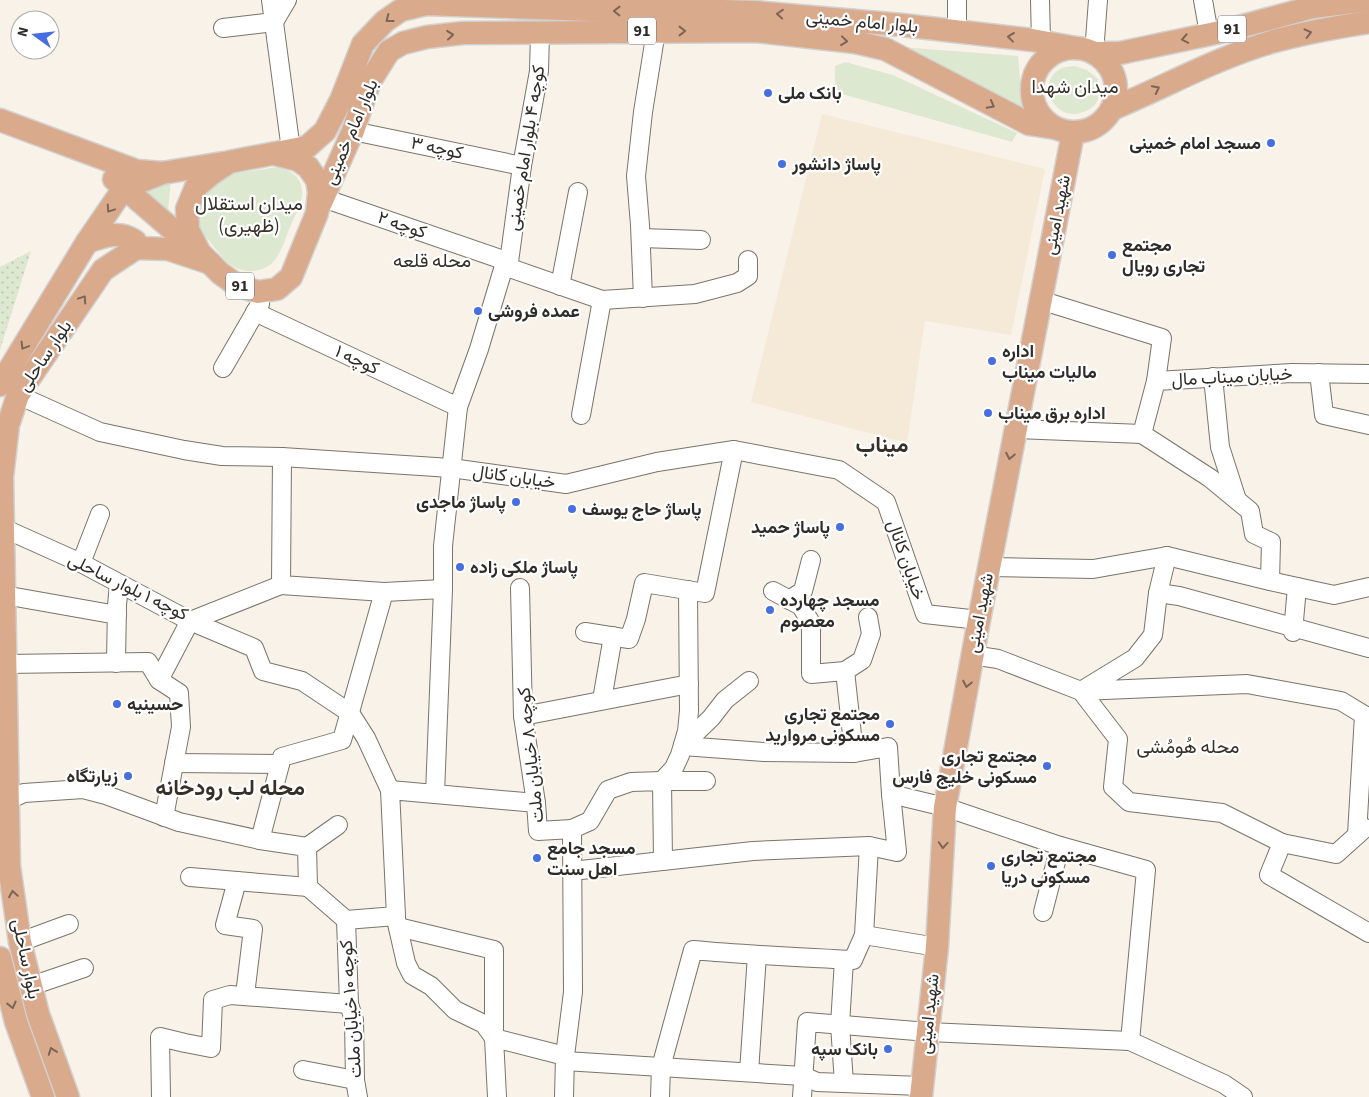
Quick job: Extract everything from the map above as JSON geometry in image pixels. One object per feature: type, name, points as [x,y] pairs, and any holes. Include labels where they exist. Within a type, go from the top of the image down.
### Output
[{"type":"main road","name":"بلوار امام خمینی","points":[[283,152],[307,147],[324,131],[341,100],[363,44],[385,21],[412,4],[754,6],[1120,53],[1209,34],[1282,7],[1313,7],[1369,0]]},
{"type":"main road","name":"91","points":[[1085,50],[1062,50],[1049,56],[1039,66],[1033,80],[1032,94],[1035,108],[1043,120],[1064,130],[1084,132],[1096,127],[1112,110],[1181,76],[1270,42],[1316,31],[1369,22]]},
{"type":"main road","name":"بلوار امام خمینی","points":[[320,205],[353,130],[370,81],[389,51],[403,43],[426,37],[463,33],[756,31],[855,42],[885,48],[1029,124],[1064,130]]},
{"type":"main road","points":[[1085,50],[1104,61],[1112,72],[1116,84],[1116,97],[1112,110]]},
{"type":"main road","name":"91","points":[[0,120],[137,171],[162,173],[283,152],[308,167],[317,180],[320,192],[320,205],[291,277],[277,289],[258,292],[238,286],[220,273],[124,188],[69,146]]},
{"type":"main road","name":"شهید امینی","points":[[921,1092],[937,947],[946,807],[972,656],[1040,300],[1064,130]]},
{"type":"main road","name":"91","points":[[205,258],[188,230],[187,209],[196,187],[229,162]]},
{"type":"main road","points":[[124,188],[162,173]]},
{"type":"main road","name":"بلوار ساحلی","points":[[68,1097],[38,1014],[20,942],[9,866],[3,469],[8,425],[9,390],[87,242],[124,188]]},
{"type":"main road","points":[[87,242],[102,236],[118,234],[128,236],[135,241],[136,248],[168,249],[205,258]]},
{"type":"main road","name":"بلوار ساحلی","points":[[9,390],[103,270],[136,248]]},
{"type":"main road","name":"بلوار ساحلی","points":[[0,958],[16,1022],[43,1097]]},
{"type":"street","points":[[271,0],[283,152]]},
{"type":"street","points":[[274,22],[287,0]]},
{"type":"street","points":[[957,0],[957,31]]},
{"type":"street","points":[[1040,0],[1041,42]]},
{"type":"street","points":[[1085,50],[1098,0]]},
{"type":"street","points":[[1203,0],[1209,34]]},
{"type":"street","points":[[223,28],[274,22]]},
{"type":"street","points":[[643,298],[636,176],[642,112],[656,31]]},
{"type":"street","name":"کوچه ۴ بلوار امام خمینی","points":[[435,794],[443,546],[458,407],[506,264],[539,71],[540,33]]},
{"type":"street","name":"کوچه ۳","points":[[353,130],[522,166]]},
{"type":"street","points":[[560,286],[578,192]]},
{"type":"street","name":"کوچه ۲","points":[[320,205],[506,264],[560,286],[602,300]]},
{"type":"street","points":[[641,238],[701,240]]},
{"type":"street","points":[[582,415],[602,300],[695,294],[737,283],[748,276],[748,260]]},
{"type":"street","points":[[223,368],[267,290]]},
{"type":"street","points":[[1040,300],[1162,338],[1156,381]]},
{"type":"street","name":"کوچه ۱","points":[[255,312],[458,407]]},
{"type":"street","points":[[1318,373],[1324,415],[1369,425]]},
{"type":"street","name":"خیابان میناب مال","points":[[1142,434],[1156,381],[1318,373],[1369,374]]},
{"type":"street","points":[[1213,377],[1220,447],[1237,500]]},
{"type":"street","name":"خیابان کانال","points":[[9,390],[100,432],[222,456],[282,457],[451,468],[566,484],[657,462],[734,450],[840,470],[886,502],[925,614],[979,620]]},
{"type":"street","points":[[1016,429],[1142,434],[1210,478],[1250,511],[1254,534],[1271,542],[1270,581]]},
{"type":"street","points":[[585,632],[629,639],[644,584],[705,593],[734,450]]},
{"type":"street","points":[[282,457],[281,585],[384,592],[443,589]]},
{"type":"street","points":[[81,563],[100,514]]},
{"type":"street","name":"کوچه ۱ بلوار ساحلی","points":[[3,528],[81,563],[190,621],[281,585]]},
{"type":"street","points":[[1081,691],[1135,658],[1153,635],[1158,593],[1167,556]]},
{"type":"street","points":[[989,567],[1093,569],[1167,556],[1334,595],[1369,587]]},
{"type":"street","points":[[789,600],[803,591],[811,560]]},
{"type":"street","points":[[116,663],[119,584]]},
{"type":"street","points":[[1293,630],[1297,587]]},
{"type":"street","name":"کوچه ۸ خیابان ملت","points":[[520,588],[523,716],[536,803],[538,831],[572,829],[573,992],[565,1058],[564,1097]]},
{"type":"street","points":[[663,861],[662,781],[674,768],[680,756],[687,731],[689,711],[688,590]]},
{"type":"street","points":[[773,591],[800,606],[811,623],[811,674],[845,671],[862,660],[872,634],[868,617]]},
{"type":"street","points":[[260,840],[282,757],[342,740],[384,592]]},
{"type":"street","points":[[1158,593],[1179,596],[1293,630],[1369,648]]},
{"type":"street","points":[[4,595],[117,615]]},
{"type":"street","points":[[159,680],[190,621],[254,648],[263,671],[302,681],[350,713],[366,738],[390,790],[397,922],[406,963],[412,975],[431,986],[455,1010],[484,1024],[494,1038],[565,1058],[661,1067],[803,1076],[818,1082],[844,1083],[921,1092]]},
{"type":"street","points":[[602,700],[613,636]]},
{"type":"street","points":[[972,656],[998,659],[1081,691],[1247,684],[1341,701],[1366,716],[1363,830],[1336,854],[1282,843],[1222,813],[1129,802],[1113,787],[1118,740],[1081,691]]},
{"type":"street","points":[[6,664],[148,662],[159,680],[180,693],[181,727],[164,817]]},
{"type":"street","points":[[845,671],[854,753]]},
{"type":"street","points":[[683,746],[726,700],[749,681]]},
{"type":"street","points":[[523,716],[689,684]]},
{"type":"street","points":[[572,871],[754,851],[868,846],[897,852],[888,747],[854,753],[764,752],[683,746]]},
{"type":"street","points":[[174,764],[280,764]]},
{"type":"street","points":[[572,829],[590,821],[608,790],[632,782],[706,781]]},
{"type":"street","points":[[8,800],[24,794],[83,789],[106,795],[164,817],[206,829],[260,840],[307,846],[338,825]]},
{"type":"street","points":[[390,790],[536,803]]},
{"type":"street","points":[[891,794],[946,807],[1060,846],[1146,870],[1130,1041]]},
{"type":"street","points":[[1282,843],[1269,875],[1369,933]]},
{"type":"street","points":[[307,846],[308,887]]},
{"type":"street","points":[[660,1097],[661,1067],[692,950],[853,960],[864,935],[868,846]]},
{"type":"street","points":[[1043,912],[1060,846]]},
{"type":"street","points":[[190,877],[308,887],[346,920],[397,922],[494,950],[494,1038],[497,1097]]},
{"type":"street","points":[[237,881],[225,925],[253,928],[245,996]]},
{"type":"street","name":"کوچه ۱۰ خیابان ملت","points":[[346,920],[349,1004],[354,1020],[357,1088]]},
{"type":"street","points":[[20,942],[69,924]]},
{"type":"street","points":[[864,935],[937,947]]},
{"type":"street","points":[[749,1072],[757,955]]},
{"type":"street","points":[[844,960],[840,1025],[844,1083]]},
{"type":"street","points":[[31,986],[84,968]]},
{"type":"street","points":[[160,1097],[160,1036],[210,1048],[213,1000],[230,995],[349,1004]]},
{"type":"street","points":[[802,1097],[807,1022],[928,1032],[1130,1041],[1224,1084],[1243,1097]]},
{"type":"street","points":[[303,1070],[357,1088]]},
{"type":"shaded area","points":[[822,114],[1045,169],[1011,335],[925,321],[907,443],[751,402]]},
{"type":"green space","points":[[900,47],[1018,56],[1023,114]]},
{"type":"green space","points":[[845,62],[893,75],[1017,133],[1012,142],[835,92],[835,66]]},
{"type":"green space","points":[[1074,66],[1087,70],[1098,79],[1099,89],[1097,102],[1086,111],[1075,114],[1065,112],[1057,107],[1049,91],[1049,82],[1054,74],[1062,68]]},
{"type":"green space","points":[[278,167],[287,170],[299,180],[302,198],[299,207],[281,250],[273,262],[263,269],[250,271],[238,269],[225,260],[206,236],[200,227],[195,206],[219,176]]},
{"type":"green space","points":[[171,180],[168,211],[142,187]]},
{"type":"green space","points":[[31,251],[0,350],[0,267]]},
{"type":"place","name":"بانک ملی","points":[[768,93]]},
{"type":"place","name":"مسجد امام خمینی","points":[[1271,143]]},
{"type":"place","name":"پاساژ دانشور","points":[[782,164]]},
{"type":"place","name":"مجتمع تجاری رویال","points":[[1112,255]]},
{"type":"place","name":"عمده فروشی","points":[[478,311]]},
{"type":"place","name":"اداره مالیات میناب","points":[[992,361]]},
{"type":"place","name":"اداره برق میناب","points":[[988,413]]},
{"type":"place","name":"پاساژ ماجدی","points":[[516,502]]},
{"type":"place","name":"پاساژ حاج یوسف","points":[[572,509]]},
{"type":"place","name":"پاساژ حمید","points":[[840,527]]},
{"type":"place","name":"پاساژ ملکی زاده","points":[[460,567]]},
{"type":"place","name":"مسجد چهارده معصوم","points":[[770,610]]},
{"type":"place","name":"حسینیه","points":[[117,704]]},
{"type":"place","name":"مجتمع تجاری مسکونی مروارید","points":[[890,724]]},
{"type":"place","name":"مجتمع تجاری مسکونی خلیج فارس","points":[[1047,766]]},
{"type":"place","name":"زیارتگاه","points":[[128,776]]},
{"type":"place","name":"مسجد جامع اهل سنت","points":[[537,858]]},
{"type":"place","name":"مجتمع تجاری مسکونی دریا","points":[[991,866]]},
{"type":"place","name":"بانک سپه","points":[[888,1049]]},
{"type":"district","name":"میدان شهدا","points":[[1075,87]]},
{"type":"district","name":"میدان استقلال (ظهیری)","points":[[249,215]]},
{"type":"district","name":"محله قلعه","points":[[432,261]]},
{"type":"district","name":"میناب","points":[[882,445]]},
{"type":"district","name":"محله هُومُشی","points":[[1188,747]]},
{"type":"district","name":"محله لب رودخانه","points":[[230,788]]}]
